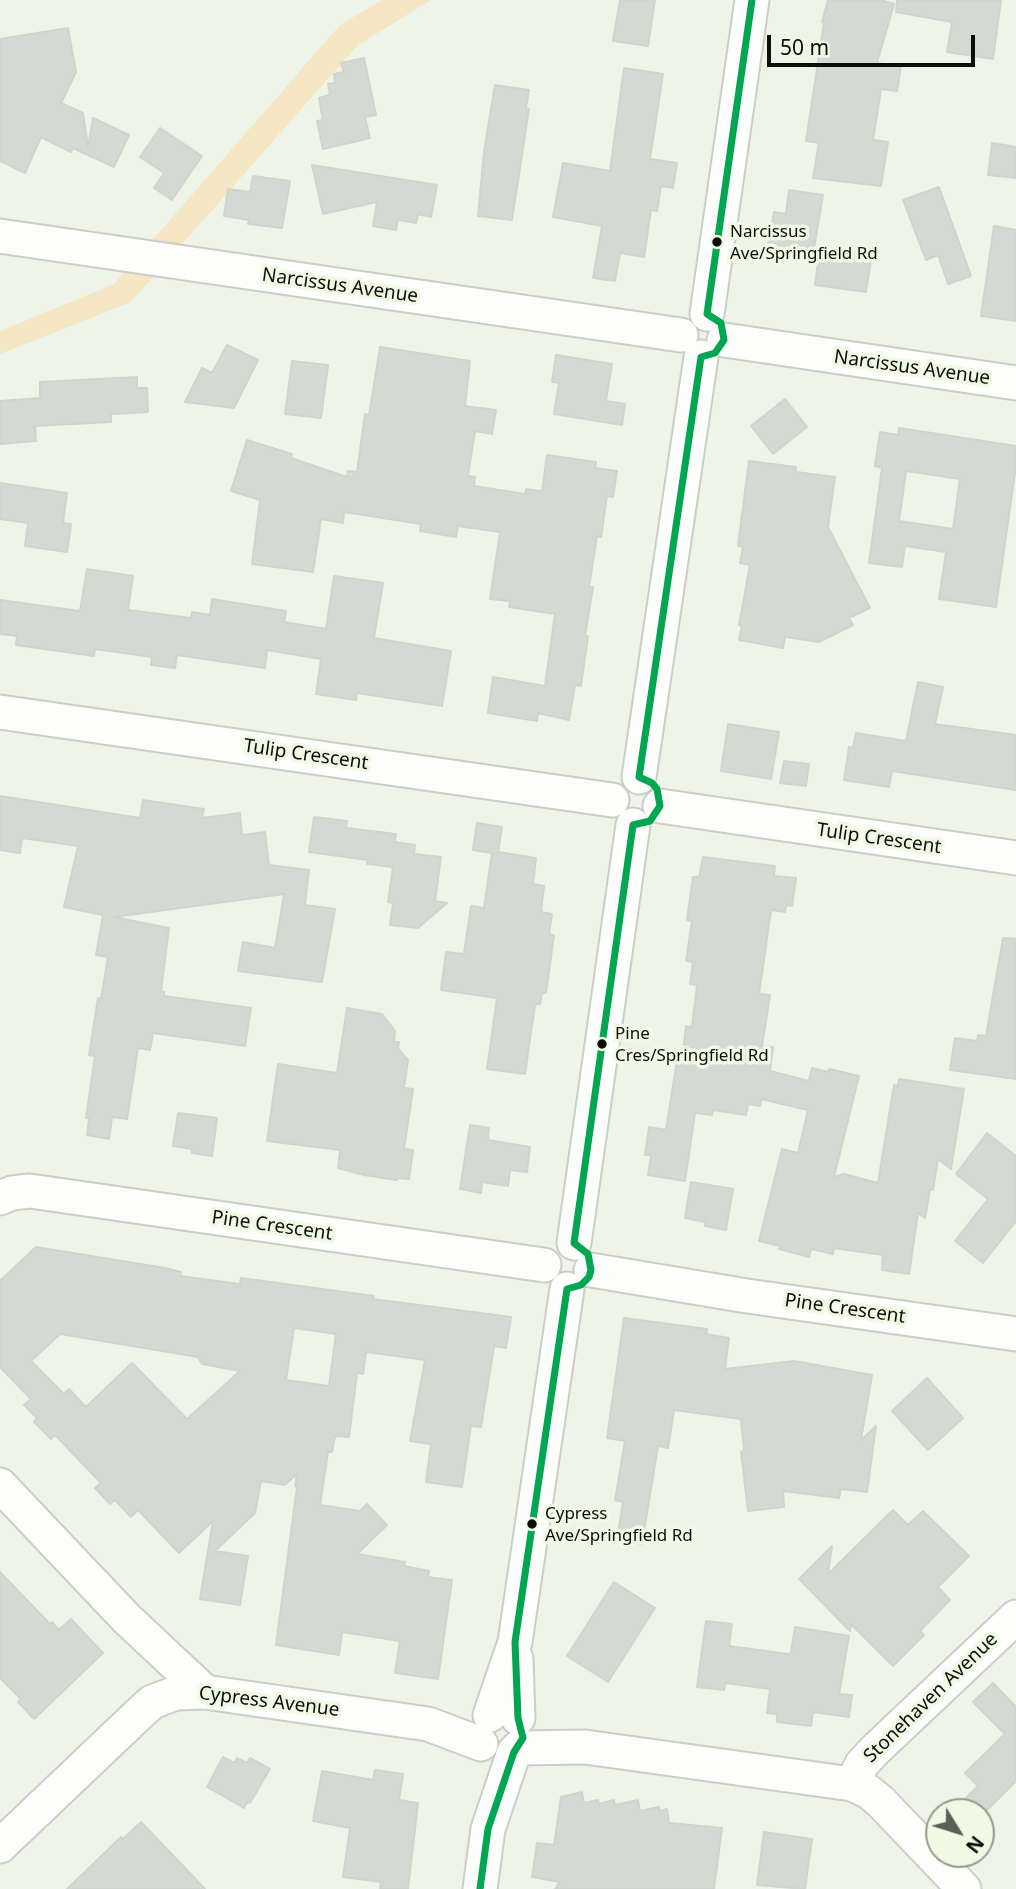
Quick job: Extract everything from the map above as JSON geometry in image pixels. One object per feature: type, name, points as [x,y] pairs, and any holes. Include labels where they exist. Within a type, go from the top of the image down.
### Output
[{"type":"street","points":[[639,777],[752,0]]},
{"type":"street","name":"Narcissus Avenue","points":[[0,236],[1016,383]]},
{"type":"street","name":"Tulip Crescent","points":[[0,712],[612,800]]},
{"type":"street","points":[[639,777],[652,783],[657,789],[660,806],[650,821],[633,825],[617,817],[612,800],[621,783],[639,777]]},
{"type":"street","name":"Tulip Crescent","points":[[660,806],[1016,858]]},
{"type":"street","points":[[574,1243],[633,825]]},
{"type":"street","name":"Pine Crescent","points":[[0,1198],[12,1193],[30,1191],[544,1265]]},
{"type":"street","points":[[480,1889],[515,1642],[579,1280],[589,1254],[574,1243],[567,1242],[554,1247],[548,1253],[544,1265],[551,1282],[579,1280]]},
{"type":"street","name":"Pine Crescent","points":[[579,1280],[747,1296],[1016,1334]]},
{"type":"street","points":[[0,1485],[127,1619],[190,1692]]},
{"type":"street","name":"Stonehaven Avenue","points":[[852,1784],[868,1757],[1016,1617]]},
{"type":"street","name":"Cypress Avenue","points":[[0,1846],[152,1702],[190,1692],[501,1733],[852,1784],[869,1792],[881,1802],[964,1889]]},
{"type":"shaded area","points":[[382,0],[431,0],[358,45],[131,302],[0,354],[0,331],[114,284],[340,25]]},
{"type":"building","points":[[620,0],[655,0],[648,46],[613,41]]},
{"type":"building","points":[[828,0],[881,0],[894,4],[877,63],[901,66],[897,91],[881,89],[873,140],[888,142],[881,186],[813,178],[819,143],[806,141],[824,23],[822,22]]},
{"type":"building","points":[[897,0],[1001,0],[993,59],[947,52],[952,22],[896,12]]},
{"type":"building","points":[[68,28],[76,72],[61,103],[83,113],[88,147],[93,118],[129,135],[114,167],[73,148],[71,152],[41,137],[25,173],[0,161],[0,39]]},
{"type":"building","points":[[364,58],[376,115],[365,117],[370,138],[323,149],[317,121],[323,120],[319,98],[330,95],[328,84],[335,83],[334,74],[344,72],[341,63]]},
{"type":"building","points":[[624,68],[663,74],[650,159],[677,163],[673,188],[661,186],[657,211],[651,210],[644,257],[620,253],[615,281],[593,278],[602,226],[553,217],[563,163],[610,171]]},
{"type":"building","points":[[495,85],[529,90],[526,108],[529,109],[512,220],[478,216],[484,152]]},
{"type":"building","points":[[160,128],[202,156],[172,200],[154,188],[164,173],[140,157]]},
{"type":"building","points":[[992,143],[1016,147],[1016,178],[988,175]]},
{"type":"building","points":[[312,165],[437,185],[431,217],[418,214],[416,223],[398,220],[396,230],[373,226],[377,202],[323,214]]},
{"type":"building","points":[[253,176],[290,181],[282,228],[248,224],[249,220],[224,216],[228,189],[250,192]]},
{"type":"building","points":[[939,187],[971,276],[948,284],[938,255],[926,260],[903,200]]},
{"type":"building","points":[[789,190],[823,195],[813,254],[768,247],[774,212],[786,214]]},
{"type":"building","points":[[994,226],[1016,230],[1016,321],[981,316]]},
{"type":"building","points":[[820,247],[872,254],[866,292],[815,285]]},
{"type":"building","points":[[227,345],[258,360],[234,408],[185,402],[202,368],[212,373]]},
{"type":"building","points":[[380,347],[470,361],[465,406],[496,410],[492,434],[475,431],[468,476],[475,477],[474,486],[525,494],[526,489],[542,491],[547,455],[596,462],[595,468],[617,471],[613,497],[607,496],[601,537],[597,536],[589,587],[593,587],[581,686],[575,685],[569,720],[538,713],[537,721],[488,713],[493,677],[545,686],[555,614],[509,607],[510,601],[490,599],[500,532],[458,526],[456,537],[420,531],[421,524],[344,512],[343,523],[321,519],[313,572],[252,564],[260,500],[231,491],[247,440],[292,454],[291,458],[347,477],[348,471],[357,472],[365,414],[369,415]]},
{"type":"building","points":[[556,355],[612,364],[606,401],[625,404],[622,425],[554,414],[559,383],[552,382]]},
{"type":"building","points":[[292,361],[328,365],[321,418],[285,414]]},
{"type":"building","points":[[137,377],[137,388],[147,388],[148,412],[111,414],[111,422],[35,426],[36,441],[0,444],[0,401],[40,398],[40,382]]},
{"type":"building","points":[[785,399],[807,427],[773,454],[751,426]]},
{"type":"building","points":[[899,428],[1016,446],[1016,466],[996,607],[939,599],[946,552],[905,546],[902,567],[869,563],[882,468],[875,466],[880,432],[898,435]],"holes":[[[906,471],[960,479],[953,529],[899,521]]]},
{"type":"building","points":[[749,461],[796,467],[796,472],[835,477],[828,527],[870,608],[849,618],[853,625],[819,642],[785,637],[783,648],[739,640],[742,626],[739,625],[750,565],[740,563],[743,547],[738,546]]},
{"type":"building","points":[[0,483],[67,493],[63,523],[71,524],[67,552],[25,546],[28,523],[0,519]]},
{"type":"building","points":[[87,569],[133,576],[128,610],[191,618],[192,612],[210,615],[212,599],[286,611],[284,622],[326,629],[334,576],[383,583],[374,638],[451,651],[442,706],[357,693],[356,700],[316,694],[321,659],[267,650],[265,668],[177,655],[175,668],[151,665],[152,657],[95,649],[94,656],[16,645],[17,636],[0,634],[0,600],[80,611]]},
{"type":"building","points":[[918,682],[943,687],[935,724],[1016,735],[1016,790],[892,771],[889,787],[844,780],[849,747],[853,748],[856,733],[906,741]]},
{"type":"building","points":[[728,724],[779,732],[771,779],[721,771]]},
{"type":"building","points":[[784,761],[809,764],[806,786],[780,783]]},
{"type":"building","points":[[0,796],[140,818],[143,800],[204,809],[202,818],[240,813],[242,835],[265,832],[269,865],[309,870],[305,905],[335,909],[322,982],[238,971],[243,942],[275,948],[284,894],[114,917],[169,928],[161,992],[164,992],[164,996],[251,1008],[245,1046],[153,1033],[150,1050],[138,1048],[127,1119],[112,1117],[109,1139],[87,1135],[89,1118],[86,1118],[95,1056],[89,1055],[108,957],[96,955],[103,915],[64,907],[78,846],[22,838],[20,853],[0,850]]},
{"type":"building","points":[[314,817],[347,821],[346,828],[396,834],[395,842],[415,845],[414,854],[441,857],[435,901],[447,903],[418,928],[390,925],[393,903],[388,902],[393,867],[367,864],[368,860],[309,852]]},
{"type":"building","points":[[477,823],[502,827],[498,852],[536,858],[533,884],[544,886],[541,912],[552,914],[549,934],[554,935],[546,993],[542,993],[540,1004],[535,1004],[525,1074],[487,1069],[497,998],[441,990],[446,952],[464,954],[471,906],[484,908],[492,853],[473,850]]},
{"type":"building","points":[[703,857],[775,866],[774,876],[796,878],[792,906],[786,905],[785,912],[771,910],[759,994],[770,995],[762,1046],[773,1047],[770,1071],[809,1081],[812,1068],[859,1076],[834,1177],[844,1174],[878,1183],[894,1085],[898,1086],[899,1079],[964,1089],[951,1169],[938,1159],[925,1218],[918,1213],[909,1274],[882,1270],[883,1255],[834,1248],[833,1254],[811,1249],[809,1257],[759,1241],[782,1149],[798,1153],[808,1110],[761,1099],[760,1106],[748,1104],[746,1115],[713,1110],[712,1115],[695,1113],[685,1181],[648,1175],[651,1155],[645,1155],[649,1127],[666,1130],[677,1060],[682,1061],[686,1026],[692,1027],[697,985],[690,984],[693,962],[686,961],[692,921],[687,920],[693,877],[699,877]]},
{"type":"building","points":[[1003,938],[1016,939],[1016,1079],[950,1070],[955,1038],[977,1041],[978,1035],[986,1036]]},
{"type":"building","points":[[347,1008],[382,1014],[395,1031],[394,1042],[399,1042],[398,1049],[408,1060],[404,1088],[413,1089],[404,1149],[413,1150],[409,1179],[364,1175],[338,1168],[340,1150],[267,1141],[278,1064],[337,1073]]},
{"type":"building","points":[[178,1113],[217,1118],[212,1156],[173,1146]]},
{"type":"building","points":[[470,1125],[489,1128],[488,1140],[530,1147],[527,1172],[510,1170],[508,1186],[482,1182],[481,1193],[460,1189]]},
{"type":"building","points":[[987,1133],[1016,1156],[1016,1221],[983,1263],[955,1241],[988,1199],[956,1174]]},
{"type":"building","points":[[691,1182],[733,1189],[726,1230],[685,1218]]},
{"type":"building","points":[[36,1247],[165,1268],[181,1272],[180,1276],[240,1284],[241,1278],[511,1317],[506,1348],[494,1346],[481,1427],[471,1426],[462,1487],[426,1482],[431,1444],[410,1441],[425,1360],[366,1352],[363,1374],[357,1373],[349,1437],[335,1436],[332,1452],[328,1452],[320,1505],[360,1511],[367,1504],[387,1525],[357,1554],[405,1562],[404,1566],[429,1571],[428,1577],[452,1580],[438,1679],[395,1673],[400,1641],[342,1632],[339,1655],[276,1645],[297,1474],[285,1485],[261,1481],[255,1513],[215,1551],[248,1556],[240,1605],[200,1599],[213,1521],[179,1553],[138,1510],[131,1517],[115,1500],[110,1504],[95,1488],[101,1483],[55,1435],[51,1439],[34,1422],[37,1418],[24,1405],[31,1399],[0,1367],[0,1281]],"holes":[[[294,1328],[336,1334],[329,1386],[286,1380]],[[60,1334],[198,1357],[202,1364],[240,1371],[187,1419],[132,1363],[86,1407],[69,1389],[64,1394],[31,1361]]]},
{"type":"building","points":[[624,1318],[707,1329],[706,1334],[729,1338],[725,1369],[794,1361],[872,1375],[861,1440],[876,1426],[867,1492],[841,1489],[839,1498],[783,1491],[784,1507],[748,1511],[741,1452],[744,1450],[741,1419],[674,1410],[668,1448],[658,1446],[642,1544],[617,1540],[623,1502],[615,1500],[625,1441],[607,1438]]},
{"type":"building","points":[[927,1378],[963,1418],[928,1450],[892,1411]]},
{"type":"building","points":[[893,1510],[908,1525],[923,1511],[969,1556],[938,1587],[950,1600],[920,1631],[924,1635],[893,1666],[851,1624],[850,1631],[799,1579],[832,1546],[828,1574]]},
{"type":"building","points":[[0,1572],[50,1624],[52,1622],[59,1630],[71,1619],[103,1653],[34,1719],[18,1702],[21,1699],[0,1678]]},
{"type":"building","points":[[614,1582],[655,1608],[608,1682],[567,1656]]},
{"type":"building","points":[[706,1621],[732,1624],[729,1646],[788,1654],[791,1652],[795,1627],[849,1636],[839,1694],[852,1695],[849,1717],[813,1712],[811,1726],[777,1722],[777,1714],[767,1713],[770,1689],[725,1683],[724,1690],[697,1687]]},
{"type":"building","points":[[993,1683],[1016,1707],[1016,1781],[995,1802],[995,1798],[966,1798],[978,1786],[965,1773],[1005,1734],[973,1702]]},
{"type":"building","points":[[223,1757],[234,1763],[237,1758],[247,1763],[250,1758],[270,1769],[250,1803],[248,1801],[244,1808],[207,1787]]},
{"type":"building","points":[[375,1770],[403,1774],[399,1800],[418,1803],[408,1889],[380,1889],[381,1882],[343,1877],[350,1828],[313,1821],[322,1771],[373,1780]]},
{"type":"building","points":[[582,1792],[584,1803],[598,1800],[599,1804],[614,1800],[615,1805],[638,1800],[640,1811],[659,1807],[660,1811],[667,1809],[669,1823],[722,1828],[714,1889],[555,1889],[560,1882],[532,1877],[537,1843],[554,1845],[561,1797]]},
{"type":"building","points":[[141,1822],[205,1889],[67,1889],[121,1837],[123,1839]]},
{"type":"building","points":[[764,1832],[812,1839],[805,1889],[757,1885]]},
{"type":"transit line","points":[[480,1889],[488,1829],[514,1752],[523,1738],[518,1718],[515,1642],[567,1289],[581,1285],[589,1277],[591,1270],[588,1254],[574,1243],[633,825],[650,821],[660,806],[657,789],[652,783],[639,777],[701,357],[715,353],[724,340],[721,323],[707,314],[752,0]]},
{"type":"place","name":"Narcissus Ave/Springfield Rd","points":[[717,242]]},
{"type":"place","name":"Pine Cres/Springfield Rd","points":[[602,1044]]},
{"type":"place","name":"Cypress Ave/Springfield Rd","points":[[532,1524]]}]
